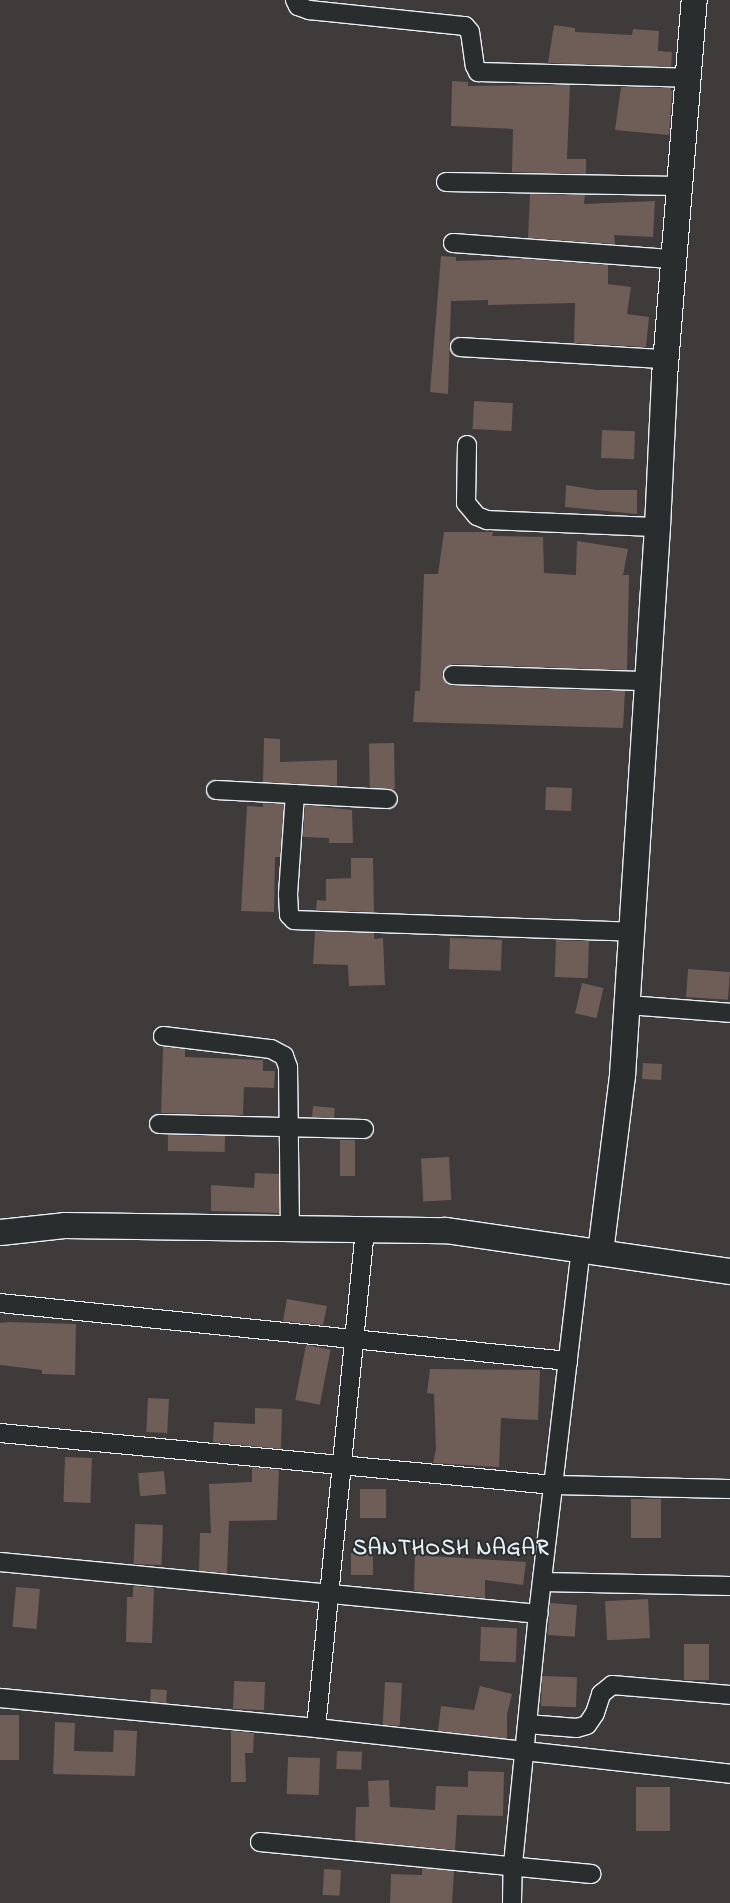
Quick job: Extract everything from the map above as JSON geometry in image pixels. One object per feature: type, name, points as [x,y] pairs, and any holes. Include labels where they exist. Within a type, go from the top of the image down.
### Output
[{"type":"street","points":[[295,0],[298,6],[309,10],[465,26],[470,32],[475,66],[478,72],[688,78]]},
{"type":"street","points":[[512,1903],[513,1864],[538,1614],[568,1361],[622,1075],[648,681],[665,359],[694,0]]},
{"type":"street","points":[[446,182],[679,186]]},
{"type":"street","points":[[453,243],[673,260]]},
{"type":"street","points":[[460,347],[665,359]]},
{"type":"street","points":[[467,445],[466,503],[476,516],[487,520],[657,527]]},
{"type":"street","points":[[453,675],[648,681]]},
{"type":"street","points":[[216,790],[388,799]]},
{"type":"street","points":[[295,794],[288,894],[289,915],[294,920],[631,932]]},
{"type":"street","points":[[627,1005],[730,1013]]},
{"type":"street","points":[[162,1036],[271,1049],[284,1056],[288,1067],[290,1227]]},
{"type":"street","points":[[159,1124],[364,1129]]},
{"type":"street","points":[[0,1232],[64,1225],[445,1230],[730,1271]]},
{"type":"street","points":[[316,1728],[356,1341],[365,1229]]},
{"type":"street","points":[[0,1303],[356,1341],[568,1361]]},
{"type":"street","points":[[0,1433],[553,1485],[730,1489]]},
{"type":"street","points":[[0,1562],[329,1596],[538,1614]]},
{"type":"street","points":[[543,1582],[730,1586]]},
{"type":"street","points":[[527,1724],[577,1728],[587,1725],[595,1713],[602,1694],[612,1685],[730,1695]]},
{"type":"street","points":[[0,1698],[316,1728],[730,1774]]},
{"type":"street","points":[[260,1842],[513,1864],[591,1874]]},
{"type":"building","points":[[554,25],[575,28],[575,32],[632,35],[633,29],[659,31],[658,51],[672,52],[671,67],[548,63]]},
{"type":"building","points":[[452,81],[468,82],[468,86],[570,85],[567,159],[586,159],[586,174],[512,172],[513,129],[451,126]]},
{"type":"building","points":[[621,87],[670,88],[672,92],[669,135],[615,130]]},
{"type":"building","points":[[530,194],[585,195],[584,204],[655,201],[653,237],[614,235],[615,244],[528,238]]},
{"type":"building","points":[[441,256],[456,257],[456,261],[527,259],[608,265],[608,284],[631,287],[627,314],[649,317],[646,347],[574,343],[575,303],[488,305],[488,300],[451,301],[448,394],[430,392]]},
{"type":"building","points":[[474,401],[513,403],[511,431],[473,429]]},
{"type":"building","points":[[602,430],[635,431],[634,459],[601,458]]},
{"type":"building","points":[[566,485],[596,490],[637,490],[637,514],[565,507]]},
{"type":"building","points":[[444,532],[493,532],[492,536],[543,537],[544,573],[576,575],[577,541],[628,549],[623,575],[629,575],[627,670],[453,664],[444,669],[442,675],[447,684],[453,686],[625,691],[623,728],[413,722],[415,691],[420,691],[424,574],[438,574]]},
{"type":"building","points":[[264,738],[280,739],[280,762],[337,760],[337,786],[263,782]]},
{"type":"building","points":[[369,743],[394,743],[395,789],[370,789]]},
{"type":"building","points":[[546,787],[572,788],[571,811],[545,810]]},
{"type":"building","points":[[263,803],[284,804],[280,857],[275,857],[274,912],[241,911],[247,806],[263,807]]},
{"type":"building","points":[[305,805],[352,810],[353,843],[329,843],[329,838],[303,837]]},
{"type":"building","points":[[351,858],[373,858],[374,912],[316,910],[317,900],[326,901],[326,879],[351,878]]},
{"type":"building","points":[[315,931],[374,933],[374,939],[383,938],[385,985],[349,986],[348,965],[313,964]]},
{"type":"building","points":[[450,938],[502,940],[501,971],[449,969]]},
{"type":"building","points":[[556,940],[589,941],[588,978],[555,977]]},
{"type":"building","points":[[688,969],[730,972],[728,1000],[686,997]]},
{"type":"building","points":[[582,983],[603,988],[596,1018],[575,1013]]},
{"type":"building","points":[[163,1047],[185,1049],[185,1057],[263,1060],[263,1071],[275,1071],[274,1088],[244,1087],[243,1115],[161,1113]]},
{"type":"building","points":[[643,1063],[662,1064],[661,1080],[642,1079]]},
{"type":"building","points":[[313,1106],[335,1108],[334,1119],[312,1117]]},
{"type":"building","points":[[168,1135],[225,1136],[225,1152],[168,1151]]},
{"type":"building","points":[[340,1140],[355,1140],[355,1176],[340,1176]]},
{"type":"building","points":[[449,1157],[451,1200],[423,1201],[421,1158]]},
{"type":"building","points":[[255,1173],[279,1174],[279,1213],[211,1211],[211,1185],[254,1188]]},
{"type":"building","points":[[287,1299],[327,1306],[323,1325],[283,1321]]},
{"type":"building","points":[[0,1323],[76,1324],[75,1375],[42,1374],[42,1370],[0,1365]]},
{"type":"building","points":[[306,1345],[331,1350],[320,1405],[295,1400]]},
{"type":"building","points":[[430,1369],[540,1370],[538,1420],[501,1418],[499,1467],[433,1463],[436,1449],[434,1394],[427,1393]]},
{"type":"building","points":[[148,1398],[169,1399],[167,1433],[146,1432]]},
{"type":"building","points":[[255,1408],[282,1409],[281,1449],[213,1442],[214,1422],[255,1424]]},
{"type":"building","points":[[65,1457],[92,1458],[90,1503],[63,1502]]},
{"type":"building","points":[[252,1467],[279,1470],[277,1520],[229,1521],[227,1573],[199,1571],[200,1533],[211,1533],[209,1484],[252,1482]]},
{"type":"building","points":[[164,1471],[166,1494],[140,1496],[138,1473]]},
{"type":"building","points":[[360,1489],[386,1489],[386,1518],[360,1518]]},
{"type":"building","points":[[631,1499],[661,1499],[661,1538],[631,1538]]},
{"type":"building","points":[[135,1524],[163,1525],[162,1565],[134,1564]]},
{"type":"building","points":[[351,1553],[373,1553],[373,1575],[351,1575]]},
{"type":"building","points":[[415,1555],[526,1562],[523,1585],[485,1580],[485,1598],[414,1591]]},
{"type":"building","points":[[133,1586],[154,1588],[152,1643],[126,1642],[127,1597],[133,1597]]},
{"type":"building","points":[[16,1587],[40,1589],[36,1629],[13,1627]]},
{"type":"building","points":[[648,1599],[650,1638],[607,1640],[605,1601]]},
{"type":"building","points":[[550,1603],[577,1605],[575,1637],[548,1635]]},
{"type":"building","points":[[481,1627],[517,1628],[516,1662],[480,1661]]},
{"type":"building","points":[[684,1644],[709,1644],[709,1680],[684,1680]]},
{"type":"building","points":[[542,1676],[577,1677],[576,1707],[541,1706]]},
{"type":"building","points":[[234,1681],[265,1682],[264,1710],[233,1709]]},
{"type":"building","points":[[385,1682],[402,1683],[400,1726],[383,1725]]},
{"type":"building","points":[[480,1686],[512,1694],[507,1714],[507,1739],[438,1731],[441,1706],[474,1710]]},
{"type":"building","points":[[151,1689],[167,1690],[166,1703],[150,1702]]},
{"type":"building","points":[[0,1715],[19,1715],[19,1760],[0,1760]]},
{"type":"building","points":[[55,1722],[75,1723],[74,1751],[113,1752],[114,1730],[137,1731],[135,1776],[53,1774]]},
{"type":"building","points":[[231,1731],[254,1733],[253,1753],[245,1753],[246,1782],[231,1782]]},
{"type":"building","points":[[337,1751],[362,1752],[361,1770],[336,1769]]},
{"type":"building","points":[[288,1757],[320,1758],[319,1795],[287,1794]]},
{"type":"building","points":[[468,1771],[504,1772],[503,1816],[457,1815],[455,1850],[355,1841],[356,1807],[369,1807],[368,1781],[389,1780],[390,1807],[435,1810],[436,1786],[468,1787]]},
{"type":"building","points":[[636,1787],[670,1787],[670,1831],[636,1831]]},
{"type":"building","points":[[422,1868],[454,1871],[452,1903],[390,1903],[391,1874],[422,1875]]},
{"type":"building","points":[[324,1869],[341,1870],[340,1896],[323,1895]]},
{"type":"district","name":"SANTHOSH NAGAR","points":[[451,1550]]}]
